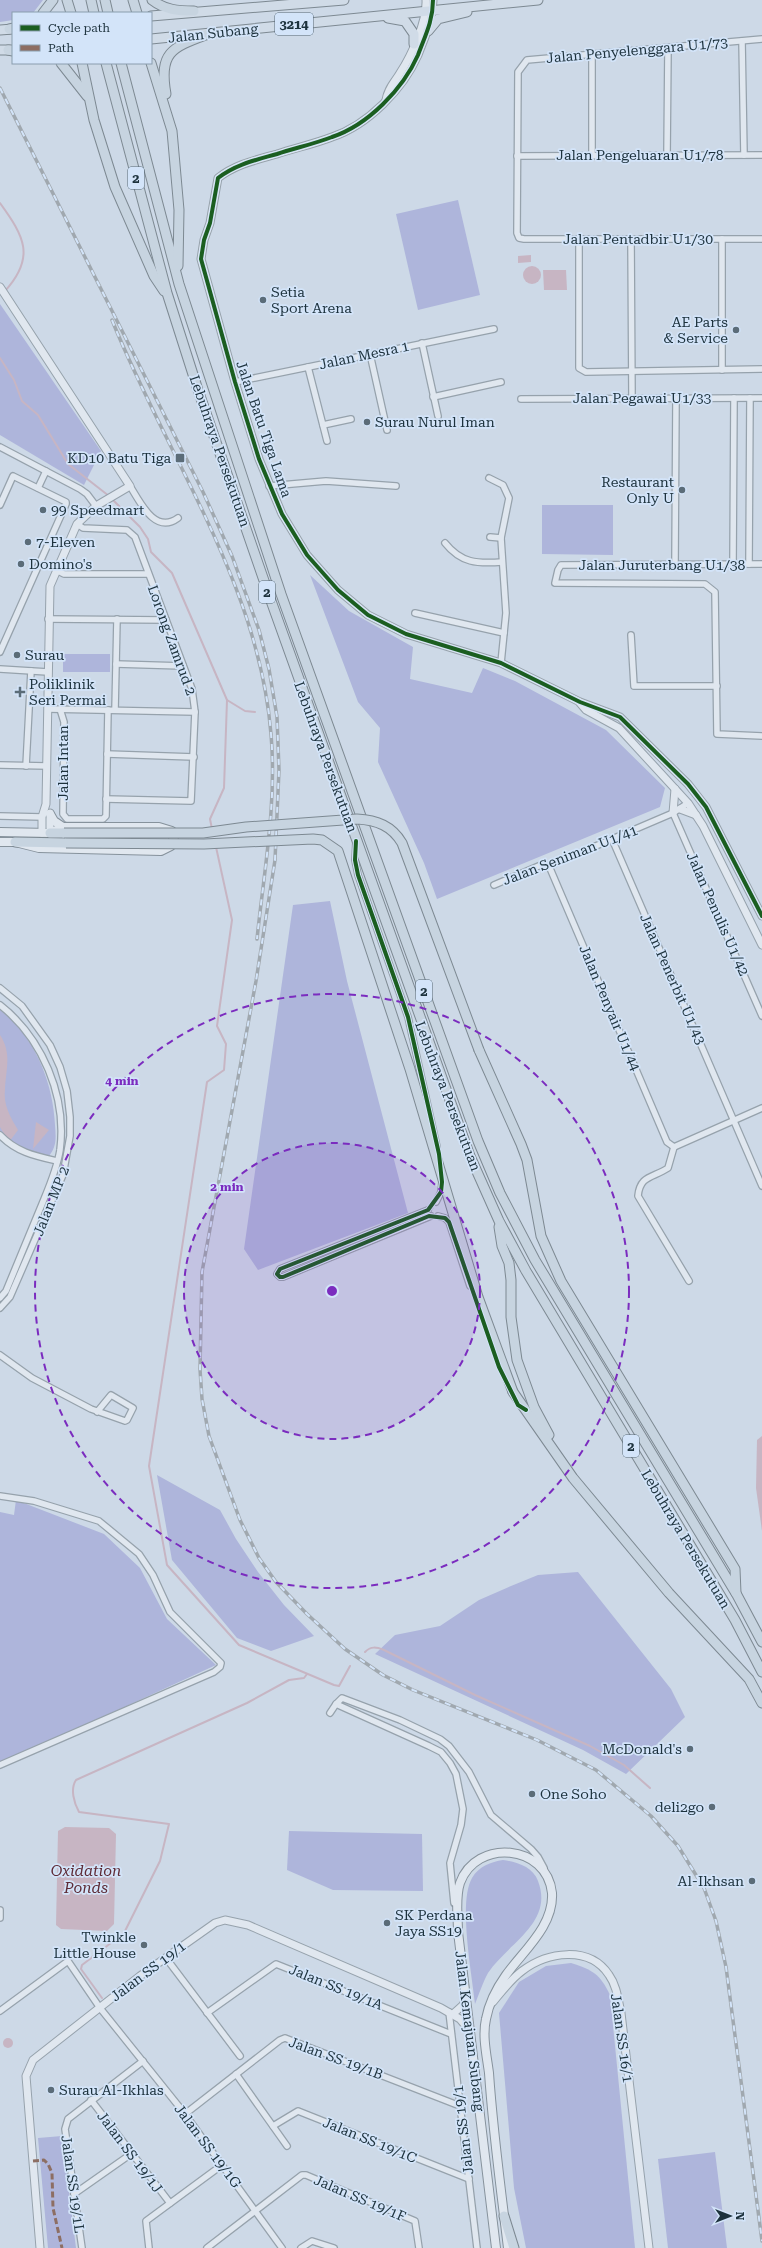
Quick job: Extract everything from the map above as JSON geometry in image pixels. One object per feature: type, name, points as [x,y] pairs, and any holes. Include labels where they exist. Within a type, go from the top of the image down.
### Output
[{"type":"highway","points":[[44,12],[53,0]]},
{"type":"highway","points":[[67,0],[71,12]]},
{"type":"highway","points":[[91,0],[94,12]]},
{"type":"highway","points":[[105,0],[108,12]]},
{"type":"highway","points":[[133,0],[137,12]]},
{"type":"highway","points":[[152,0],[161,6],[176,11],[194,11]]},
{"type":"highway","points":[[179,284],[179,210],[172,131],[163,81],[166,60],[178,47],[211,33]]},
{"type":"highway","points":[[62,64],[89,99]]},
{"type":"highway","points":[[82,64],[89,99],[115,187],[154,276],[167,293]]},
{"type":"highway","name":"Lebuhraya Persekutuan","points":[[106,64],[167,293],[267,590],[467,1149],[499,1221],[526,1271],[735,1620],[762,1672]]},
{"type":"highway","name":"Lebuhraya Persekutuan","points":[[121,64],[179,284],[281,594],[458,1087],[500,1193],[535,1260],[736,1595],[762,1642]]},
{"type":"highway","points":[[151,64],[172,131]]},
{"type":"highway","points":[[46,833],[64,830],[203,833],[246,827],[357,819],[368,819],[389,827],[402,843],[479,1050],[521,1144],[527,1160],[541,1236],[561,1281],[735,1569],[736,1595]]},
{"type":"highway","points":[[15,842],[204,844],[313,839],[322,840],[338,851],[402,1043],[478,1297],[513,1392],[573,1478],[669,1593],[749,1679],[762,1703]]},
{"type":"highway","points":[[499,1221],[502,1246],[509,1263],[511,1280],[511,1317],[517,1360],[534,1407],[573,1478]]},
{"type":"highway","points":[[504,2216],[514,2248]]},
{"type":"main road","name":"Jalan Subang","points":[[152,16],[194,11],[264,8],[344,0]]},
{"type":"main road","name":"Jalan Subang","points":[[152,39],[360,16],[538,0]]},
{"type":"main road","points":[[428,31],[438,19],[501,4]]},
{"type":"main road","points":[[360,16],[405,21],[414,34],[414,44]]},
{"type":"main road","points":[[0,842],[15,842],[39,848],[161,851],[171,846],[173,842],[172,831],[159,827],[64,830],[54,821],[50,814]]},
{"type":"main road","points":[[0,832],[46,833]]},
{"type":"main road","name":"Jalan Kemajuan Subang","points":[[496,2248],[467,1996],[458,1932],[460,1884],[469,1869],[478,1861],[500,1852],[514,1852],[536,1862],[546,1875],[552,1898],[551,1912],[547,1921],[505,1976],[489,2006],[485,2022],[486,2044],[508,2248]]},
{"type":"street","points":[[426,0],[430,10]]},
{"type":"street","points":[[386,100],[388,89],[400,73],[430,10],[433,0]]},
{"type":"street","name":"Jalan Batu Tiga Lama","points":[[430,10],[428,31],[412,69],[394,94],[358,124],[334,137],[237,165],[218,178],[210,223],[204,240],[201,259],[235,382],[269,486],[282,514],[306,555],[338,590],[368,615],[406,634],[501,663],[580,702],[620,717],[688,784],[706,807],[761,913]]},
{"type":"street","name":"Jalan Penyelenggara U1/73","points":[[517,156],[518,72],[527,60],[762,40]]},
{"type":"street","points":[[742,41],[744,155]]},
{"type":"street","points":[[667,155],[668,48]]},
{"type":"street","points":[[592,54],[592,155]]},
{"type":"street","name":"Jalan Pengeluaran U1/78","points":[[517,156],[762,155]]},
{"type":"street","name":"Jalan Pentadbir U1/30","points":[[517,156],[517,233],[519,238],[524,240],[762,240]]},
{"type":"street","points":[[579,240],[579,368],[586,372],[762,369]]},
{"type":"street","points":[[631,240],[632,398]]},
{"type":"street","points":[[722,240],[722,370]]},
{"type":"street","points":[[0,287],[150,516],[156,521],[169,523],[178,518]]},
{"type":"street","name":"Jalan Mesra 1","points":[[235,382],[494,329]]},
{"type":"street","points":[[422,343],[438,416]]},
{"type":"street","points":[[370,354],[387,430]]},
{"type":"street","points":[[308,367],[327,441]]},
{"type":"street","points":[[433,397],[501,382]]},
{"type":"street","points":[[675,564],[676,398]]},
{"type":"street","points":[[733,564],[734,398]]},
{"type":"street","points":[[749,564],[750,398]]},
{"type":"street","name":"Jalan Pegawai U1/33","points":[[521,399],[762,398]]},
{"type":"street","points":[[323,425],[351,419]]},
{"type":"street","points":[[0,447],[87,494],[96,506]]},
{"type":"street","points":[[38,488],[46,471]]},
{"type":"street","points":[[0,505],[13,476],[66,502],[0,652]]},
{"type":"street","points":[[489,478],[503,485],[508,498],[501,538],[506,613],[501,663]]},
{"type":"street","points":[[269,486],[326,481],[396,486]]},
{"type":"street","points":[[46,833],[42,817],[46,804],[48,619],[50,586],[77,524],[96,506],[130,486]]},
{"type":"street","name":"Lorong Zamrud 2","points":[[77,524],[83,528],[130,532],[135,537],[192,689],[195,712],[191,800],[187,802],[106,799]]},
{"type":"street","points":[[490,537],[501,538]]},
{"type":"street","points":[[445,543],[453,554],[462,559],[502,562]]},
{"type":"street","name":"Jalan Juruterbang U1/38","points":[[716,686],[715,592],[705,584],[555,583],[558,570],[561,565],[762,564]]},
{"type":"street","points":[[56,570],[64,574],[148,574]]},
{"type":"street","points":[[415,612],[426,617],[504,633]]},
{"type":"street","points":[[48,619],[166,620]]},
{"type":"street","points":[[115,710],[117,619]]},
{"type":"street","points":[[630,635],[634,686],[716,686],[718,734],[762,736]]},
{"type":"street","points":[[116,664],[183,666]]},
{"type":"street","points":[[0,669],[48,672]]},
{"type":"street","points":[[26,766],[31,671]]},
{"type":"street","name":"Jalan Batu Tiga Lama","points":[[580,702],[586,710],[619,728],[688,803],[696,815],[761,942]]},
{"type":"street","points":[[48,709],[195,712]]},
{"type":"street","name":"Jalan Intan","points":[[60,709],[64,722],[64,817],[103,819],[106,816],[106,799]]},
{"type":"street","points":[[106,799],[108,710]]},
{"type":"street","points":[[107,754],[194,757]]},
{"type":"street","points":[[0,765],[47,766]]},
{"type":"street","points":[[688,784],[688,803],[706,807]]},
{"type":"street","points":[[673,813],[676,789]]},
{"type":"street","name":"Jalan Seniman U1/41","points":[[494,885],[541,865],[549,866],[673,813],[688,803]]},
{"type":"street","points":[[46,804],[50,814],[46,833]]},
{"type":"street","points":[[680,809],[696,815]]},
{"type":"street","name":"Jalan Penulis U1/42","points":[[673,813],[762,1016]]},
{"type":"street","points":[[0,816],[42,817]]},
{"type":"street","name":"Jalan Penerbit U1/43","points":[[612,839],[735,1120],[762,1186]]},
{"type":"street","points":[[356,841],[355,860],[358,875],[408,1016],[437,1147],[442,1182],[441,1192],[436,1202]]},
{"type":"street","name":"Jalan Penyair U1/44","points":[[549,866],[667,1142],[674,1146]]},
{"type":"street","points":[[754,928],[762,928]]},
{"type":"street","name":"Jalan MP 2","points":[[0,988],[22,1006],[50,1044],[60,1067],[67,1091],[70,1116],[70,1136],[67,1159],[34,1245],[10,1297],[0,1308]]},
{"type":"street","name":"Jalan MP 2","points":[[0,1005],[26,1030],[50,1071],[60,1117],[61,1138],[57,1164],[6,1291],[0,1298]]},
{"type":"street","points":[[689,1281],[638,1196],[639,1187],[643,1181],[668,1168],[674,1146],[762,1108]]},
{"type":"street","points":[[0,1135],[8,1144],[29,1154],[57,1164]]},
{"type":"street","points":[[428,1210],[280,1269],[277,1274],[283,1276],[431,1216]]},
{"type":"street","points":[[438,1216],[445,1218],[449,1222],[500,1367],[518,1405],[526,1410]]},
{"type":"street","points":[[0,1355],[32,1378],[97,1412],[125,1421],[133,1408],[111,1395],[97,1412]]},
{"type":"street","points":[[0,1765],[214,1672],[221,1663],[170,1612],[153,1575],[139,1554],[99,1521],[34,1501],[1,1498]]},
{"type":"street","points":[[330,1713],[339,1699],[344,1698],[400,1720],[440,1739],[449,1746],[469,1772],[491,1815],[538,1857],[546,1875]]},
{"type":"street","points":[[336,1704],[441,1752],[456,1774],[463,1809],[461,1825],[450,1862],[458,1932]]},
{"type":"street","points":[[395,1730],[400,1720]]},
{"type":"street","points":[[0,1910],[0,1918]]},
{"type":"street","name":"Jalan SS 19/1","points":[[40,2248],[26,2076],[34,2060],[166,1958],[215,1923],[225,1920],[236,1921],[451,2013],[471,2033]]},
{"type":"street","name":"Jalan SS 16/1","points":[[489,2006],[520,1972],[545,1958],[580,1955],[601,1965],[610,1975],[616,1990],[621,2013],[649,2248]]},
{"type":"street","points":[[166,1958],[240,2056]]},
{"type":"street","name":"Jalan SS 19/1G","points":[[0,2012],[67,1961],[100,2008],[185,2114],[282,2248]]},
{"type":"street","name":"Jalan SS 19/1A","points":[[207,2013],[276,1964],[452,2034]]},
{"type":"street","points":[[451,2013],[463,2005],[467,1996]]},
{"type":"street","name":"Jalan SS 19/1","points":[[451,2013],[452,2034],[477,2248]]},
{"type":"street","name":"Jalan SS 19/1B","points":[[185,2114],[280,2040],[290,2039],[460,2106]]},
{"type":"street","name":"Jalan SS 19/1L","points":[[82,2248],[65,2129],[66,2123],[91,2100],[142,2061]]},
{"type":"street","points":[[236,2074],[287,2146]]},
{"type":"street","name":"Jalan SS 19/1J","points":[[91,2100],[130,2154],[170,2203]]},
{"type":"street","name":"Jalan SS 19/1C","points":[[273,2126],[298,2111],[469,2179]]},
{"type":"street","points":[[74,2194],[130,2154]]},
{"type":"street","points":[[149,2248],[146,2221],[222,2165]]},
{"type":"street","name":"Jalan SS 19/1F","points":[[207,2248],[302,2175],[306,2175],[415,2221],[419,2248]]},
{"type":"street","points":[[301,2248],[312,2241],[334,2248]]},
{"type":"shaded area","points":[[0,0],[43,0],[34,12],[12,12],[12,20],[0,22]]},
{"type":"shaded area","points":[[458,200],[480,295],[418,310],[396,214]]},
{"type":"shaded area","points":[[0,304],[101,451],[84,485],[0,435]]},
{"type":"shaded area","points":[[542,505],[613,505],[613,555],[542,554]]},
{"type":"shaded area","points":[[310,575],[349,611],[413,647],[410,679],[472,693],[483,668],[515,681],[606,730],[665,788],[660,807],[437,899],[424,863],[378,762],[380,728],[358,702]]},
{"type":"shaded area","points":[[63,654],[110,654],[110,672],[63,672]]},
{"type":"shaded area","points":[[330,901],[347,981],[408,1213],[258,1270],[244,1249],[293,905]]},
{"type":"shaded area","points":[[0,1010],[23,1033],[40,1062],[46,1077],[53,1109],[56,1134],[53,1150],[48,1157],[35,1154],[16,1145],[0,1131]]},
{"type":"shaded area","points":[[157,1475],[220,1510],[236,1539],[258,1572],[284,1605],[314,1636],[271,1651],[237,1638],[172,1560]]},
{"type":"shaded area","points":[[16,1500],[104,1534],[140,1568],[167,1619],[216,1665],[9,1760],[0,1762],[0,1512],[14,1515]]},
{"type":"shaded area","points":[[578,1572],[671,1689],[685,1717],[626,1774],[583,1750],[375,1654],[395,1635],[440,1626],[479,1600],[538,1575]]},
{"type":"shaded area","points":[[289,1831],[422,1834],[423,1891],[333,1890],[287,1870]]},
{"type":"shaded area","points":[[503,1860],[524,1866],[536,1876],[541,1896],[540,1909],[526,1932],[488,1973],[475,2004],[467,1939],[466,1904],[468,1889],[472,1878],[478,1870],[490,1863]]},
{"type":"shaded area","points":[[571,1963],[585,1968],[599,1977],[610,1995],[635,2248],[526,2248],[514,2188],[499,2013],[519,1982],[546,1966]]},
{"type":"shaded area","points":[[62,2136],[76,2248],[48,2248],[38,2138]]},
{"type":"shaded area","points":[[715,2152],[727,2248],[668,2248],[658,2159]]},
{"type":"water","points":[[531,255],[531,262],[518,263],[518,256]]},
{"type":"water","points":[[532,266],[538,269],[541,275],[538,281],[532,284],[526,281],[523,275],[526,269]]},
{"type":"water","points":[[543,270],[566,270],[567,290],[544,290]]},
{"type":"water","points":[[0,1035],[4,1042],[7,1055],[5,1100],[10,1115],[18,1130],[9,1142],[0,1127]]},
{"type":"water","points":[[36,1122],[49,1130],[33,1149]]},
{"type":"water","points":[[762,1436],[762,1531],[756,1488],[757,1440]]},
{"type":"water","name":"Oxidation Ponds","points":[[65,1827],[109,1828],[116,1834],[114,1924],[107,1931],[61,1929],[56,1925],[58,1831]]},
{"type":"water","points":[[6,2038],[10,2038],[12,2039],[12,2047],[6,2048],[3,2045],[3,2041]]},
{"type":"waterway","points":[[0,203],[15,226],[23,247],[21,268],[15,279],[5,291]]},
{"type":"waterway","points":[[0,358],[14,380],[22,401],[38,415],[68,464],[109,496]]},
{"type":"waterway","points":[[112,499],[140,527],[148,539],[151,552],[172,573],[227,700],[224,788],[210,819],[212,829]]},
{"type":"waterway","points":[[227,700],[245,711],[255,712]]},
{"type":"waterway","points":[[216,847],[232,920],[217,1026],[226,1044],[224,1070],[207,1082],[149,1466],[167,1565],[239,1645],[339,1686],[350,1666]]},
{"type":"waterway","points":[[365,1652],[374,1648],[384,1650],[475,1695],[590,1746],[624,1765],[650,1788]]},
{"type":"waterway","points":[[102,1998],[81,1969],[82,1965],[124,1933],[160,1861],[169,1824],[79,1812],[73,1796],[73,1788],[76,1780],[247,1703],[289,1680],[304,1678],[307,1674]]},
{"type":"tunnel","points":[[428,1210],[436,1202]]},
{"type":"railway","points":[[0,88],[203,492],[232,556],[259,630],[269,669],[277,717],[279,770],[275,860],[256,981],[202,1272],[200,1369],[202,1399],[209,1436],[240,1520],[259,1558],[276,1582],[307,1614],[345,1649],[383,1675],[413,1690],[537,1740],[596,1770],[651,1816],[678,1846],[704,1888],[716,1921],[726,1967],[762,2241]]},
{"type":"railway","points":[[112,320],[134,371],[208,522],[230,573],[249,625],[263,678],[271,734],[272,786],[269,837],[257,939]]},
{"type":"marked path","points":[[33,2161],[44,2160],[48,2164],[52,2173],[53,2208],[62,2248]]},
{"type":"cycle path","points":[[433,0],[432,15],[428,28],[418,55],[411,68],[394,93],[371,115],[359,124],[332,137],[246,163],[232,169],[218,178],[210,223],[204,240],[201,259],[235,382],[259,459],[282,514],[307,555],[338,590],[368,615],[406,634],[501,663],[580,702],[620,717],[688,784],[706,807],[762,916]]},
{"type":"cycle path","points":[[356,841],[355,860],[358,875],[408,1017],[439,1154],[442,1182],[441,1192],[428,1210],[280,1269],[277,1274],[280,1277],[283,1277],[429,1216],[445,1218],[449,1222],[499,1367],[518,1405],[526,1410]]},
{"type":"place","name":"Setia Sport Arena","points":[[263,300]]},
{"type":"place","name":"AE Parts & Service","points":[[736,330]]},
{"type":"place","name":"Surau Nurul Iman","points":[[367,422]]},
{"type":"place","name":"KD10 Batu Tiga","points":[[180,458]]},
{"type":"place","name":"Restaurant Only U","points":[[682,490]]},
{"type":"place","name":"99 Speedmart","points":[[43,510]]},
{"type":"place","name":"7-Eleven","points":[[28,542]]},
{"type":"place","name":"Domino's","points":[[21,564]]},
{"type":"place","name":"Surau","points":[[17,655]]},
{"type":"place","name":"Poliklinik Seri Permai","points":[[20,692]]},
{"type":"place","name":"McDonald's","points":[[690,1749]]},
{"type":"place","name":"One Soho","points":[[532,1794]]},
{"type":"place","name":"deli2go","points":[[712,1807]]},
{"type":"place","name":"Al-Ikhsan","points":[[752,1881]]},
{"type":"place","name":"SK Perdana Jaya SS19","points":[[387,1923]]},
{"type":"place","name":"Twinkle Little House","points":[[144,1945]]},
{"type":"place","name":"Surau Al-Ikhlas","points":[[51,2090]]}]
